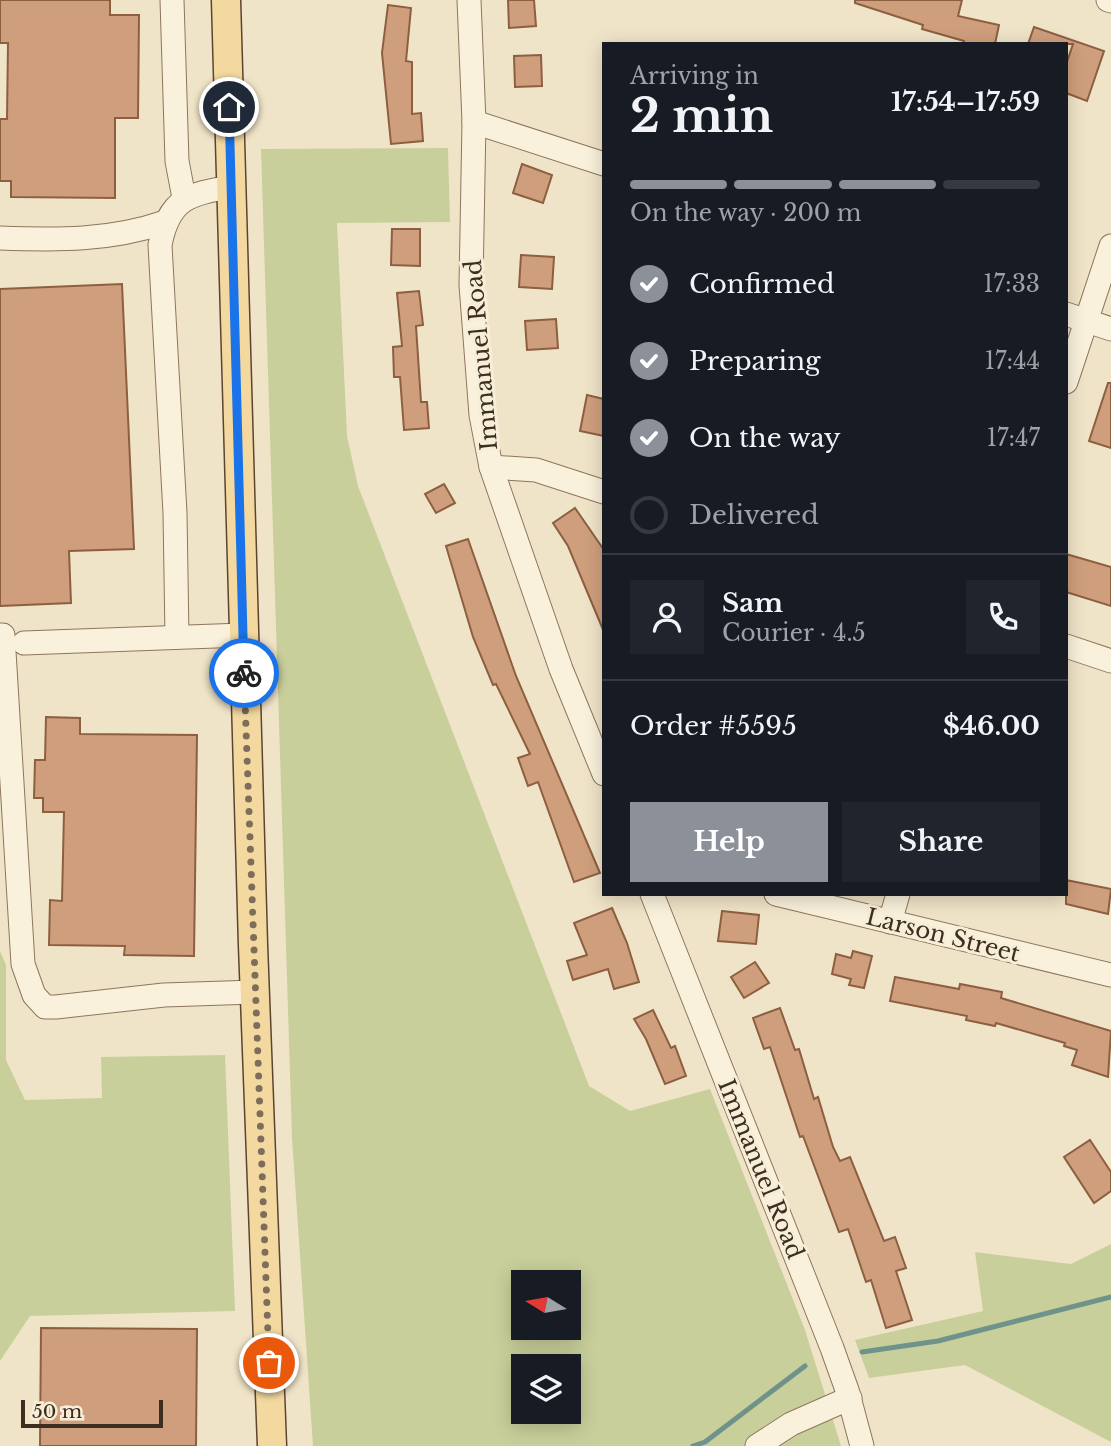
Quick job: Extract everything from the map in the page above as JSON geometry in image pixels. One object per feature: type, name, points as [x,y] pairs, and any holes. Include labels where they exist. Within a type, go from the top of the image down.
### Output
[{"type":"main road","points":[[226,0],[243,635],[270,1445]]},
{"type":"street","points":[[172,0],[177,161],[184,198]]},
{"type":"street","name":"Immanuel Road","points":[[469,0],[474,121],[471,285],[481,415],[491,467],[561,669],[602,769]]},
{"type":"street","points":[[474,121],[602,163]]},
{"type":"street","points":[[177,637],[175,513],[160,245],[165,222],[184,198],[231,187]]},
{"type":"street","points":[[0,239],[70,240],[131,234],[165,222]]},
{"type":"street","points":[[1068,369],[1076,317],[1111,246]]},
{"type":"street","points":[[1076,317],[1111,329]]},
{"type":"street","points":[[491,467],[536,470],[602,491]]},
{"type":"street","points":[[0,635],[3,635],[23,964],[34,995],[46,1007],[56,1007],[164,995],[254,992]]},
{"type":"street","points":[[24,643],[243,635]]},
{"type":"street","points":[[1068,647],[1111,661]]},
{"type":"street","name":"Immanuel Road","points":[[653,896],[850,1398],[862,1446]]},
{"type":"street","name":"Larson Street","points":[[784,896],[1111,975]]},
{"type":"street","points":[[890,922],[897,896]]},
{"type":"street","points":[[757,1446],[791,1424],[850,1398]]},
{"type":"green space","points":[[448,148],[450,222],[337,223],[347,436],[358,486],[589,1086],[630,1111],[710,1089],[805,1330],[841,1446],[313,1446],[292,1138],[261,149]]},
{"type":"green space","points":[[0,951],[6,965],[6,1060],[25,1100],[102,1098],[101,1057],[225,1055],[235,1311],[30,1316],[0,1361]]},
{"type":"green space","points":[[1111,1244],[1111,1442],[965,1365],[869,1378],[855,1340],[983,1311],[975,1252],[1071,1264]]},
{"type":"building","points":[[0,0],[110,0],[110,15],[139,15],[138,118],[115,118],[115,198],[11,197],[11,181],[0,181],[0,119],[7,119],[8,43],[0,43]]},
{"type":"building","points":[[508,0],[534,0],[536,26],[509,28]]},
{"type":"building","points":[[855,0],[962,0],[958,16],[999,25],[995,42],[964,42],[922,29],[923,25],[855,3]]},
{"type":"building","points":[[388,5],[411,8],[406,61],[412,62],[412,114],[421,113],[423,141],[391,144],[382,53]]},
{"type":"building","points":[[1034,27],[1104,51],[1087,101],[1068,94],[1068,59],[1073,44],[1029,42]]},
{"type":"building","points":[[541,55],[542,86],[515,87],[514,56]]},
{"type":"building","points":[[522,164],[552,175],[543,203],[513,193]]},
{"type":"building","points":[[392,229],[420,229],[420,266],[391,265]]},
{"type":"building","points":[[521,255],[554,257],[552,289],[519,287]]},
{"type":"building","points":[[122,284],[134,549],[69,551],[71,603],[0,606],[0,289]]},
{"type":"building","points":[[419,291],[423,325],[416,326],[421,402],[427,402],[429,428],[404,430],[400,377],[394,377],[393,347],[402,346],[397,293]]},
{"type":"building","points":[[556,319],[558,348],[527,350],[525,321]]},
{"type":"building","points":[[1108,383],[1111,383],[1111,448],[1089,441]]},
{"type":"building","points":[[587,395],[602,399],[602,436],[580,431]]},
{"type":"building","points":[[444,484],[455,503],[436,513],[425,494]]},
{"type":"building","points":[[575,508],[602,547],[602,627],[568,546],[553,523]]},
{"type":"building","points":[[468,539],[516,676],[600,873],[574,882],[538,782],[528,786],[518,758],[530,754],[496,684],[493,685],[473,637],[446,546]]},
{"type":"building","points":[[1068,555],[1111,567],[1111,606],[1068,593]]},
{"type":"building","points":[[46,717],[80,718],[80,734],[197,735],[194,956],[124,955],[125,946],[49,945],[50,900],[62,901],[64,812],[43,812],[43,798],[34,798],[35,760],[45,760]]},
{"type":"building","points":[[1068,880],[1111,889],[1108,914],[1066,904]]},
{"type":"building","points":[[612,908],[639,982],[614,989],[608,969],[573,980],[567,961],[587,955],[574,923]]},
{"type":"building","points":[[722,911],[759,915],[756,944],[718,941]]},
{"type":"building","points":[[853,951],[872,956],[864,988],[849,985],[851,979],[832,974],[836,954],[851,958]]},
{"type":"building","points":[[755,962],[769,983],[744,998],[731,977]]},
{"type":"building","points":[[895,977],[959,989],[960,984],[1002,992],[1001,998],[1111,1031],[1108,1077],[1072,1065],[1077,1050],[1064,1046],[1065,1043],[996,1023],[995,1026],[966,1020],[967,1016],[890,1001]]},
{"type":"building","points":[[780,1008],[795,1050],[799,1049],[814,1099],[818,1097],[840,1161],[850,1157],[884,1241],[895,1237],[906,1268],[896,1271],[912,1320],[886,1328],[871,1280],[866,1282],[848,1229],[839,1232],[803,1136],[800,1137],[770,1047],[764,1049],[753,1018]]},
{"type":"building","points":[[653,1010],[671,1048],[675,1046],[686,1076],[665,1084],[646,1039],[634,1019]]},
{"type":"building","points":[[1090,1140],[1111,1172],[1111,1191],[1094,1203],[1064,1157]]},
{"type":"building","points":[[41,1328],[197,1329],[196,1446],[40,1446]]},
{"type":"waterway","points":[[862,1352],[938,1341],[1111,1297]]},
{"type":"waterway","points":[[693,1446],[705,1442],[805,1366]]},
{"type":"way so far","points":[[244,673],[269,1363]]},
{"type":"route","points":[[229,107],[244,673]]}]
